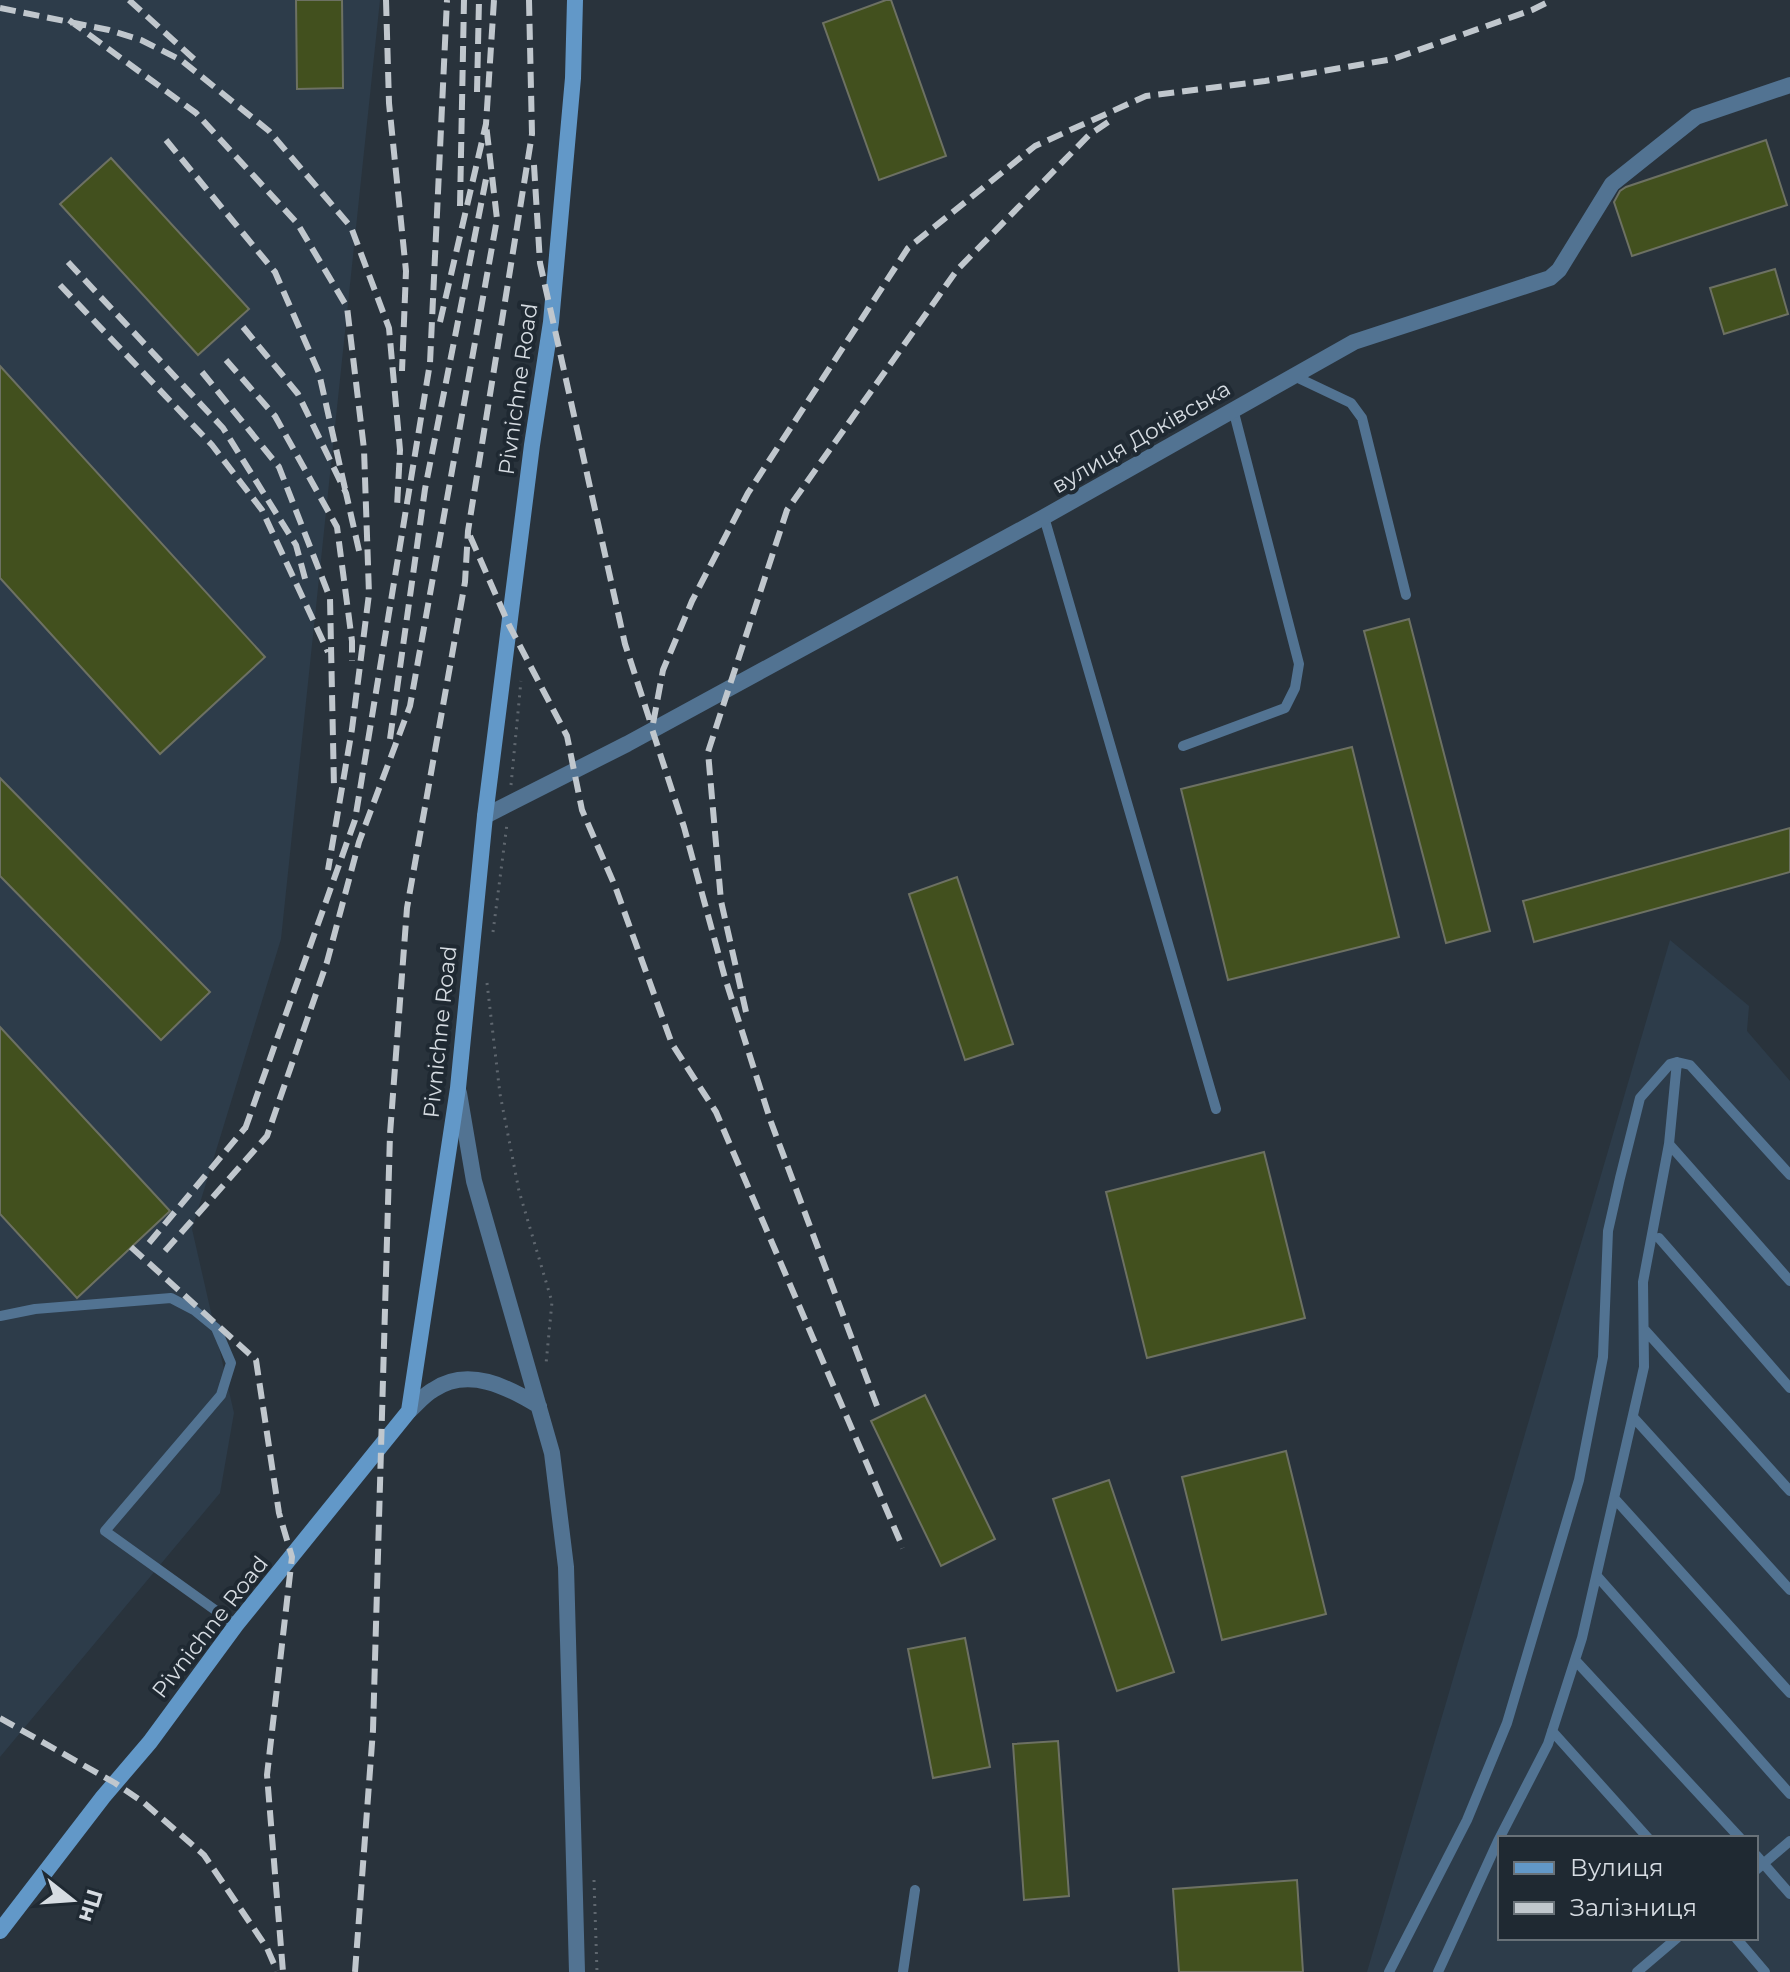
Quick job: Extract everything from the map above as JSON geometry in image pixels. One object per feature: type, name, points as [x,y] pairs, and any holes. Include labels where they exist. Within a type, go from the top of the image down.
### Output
[{"type":"main road","name":"Pivnichne Road","points":[[0,1931],[103,1797],[150,1742],[236,1625],[409,1411],[458,1088],[485,816],[532,445],[551,322],[573,78],[575,0]]},
{"type":"street","name":"вулиця Доківська","points":[[485,816],[627,744],[1044,517],[1354,342],[1550,278],[1559,270],[1612,184],[1696,117],[1790,85]]},
{"type":"street","points":[[458,1088],[474,1181],[552,1453],[566,1567],[577,1972]]},
{"type":"street","points":[[409,1411],[434,1389],[460,1379],[488,1381],[509,1387],[539,1406]]},
{"type":"lane","points":[[1294,376],[1351,403],[1362,418],[1406,595]]},
{"type":"lane","points":[[1183,746],[1285,708],[1295,688],[1299,664],[1233,409]]},
{"type":"lane","points":[[1044,517],[1216,1109]]},
{"type":"lane","points":[[1500,1836],[1552,1731],[1575,1660],[1634,1418],[1644,1367],[1643,1282],[1669,1144],[1677,1062]]},
{"type":"lane","points":[[1389,1972],[1467,1820],[1507,1723],[1579,1480],[1603,1357],[1608,1231],[1640,1098],[1670,1064],[1690,1065],[1790,1175]]},
{"type":"lane","points":[[1669,1144],[1790,1281]]},
{"type":"lane","points":[[1659,1238],[1790,1388]]},
{"type":"lane","points":[[0,1316],[35,1309],[171,1298],[194,1310],[216,1328],[231,1363],[221,1395],[105,1531],[236,1625]]},
{"type":"lane","points":[[1644,1328],[1790,1491]]},
{"type":"lane","points":[[1634,1418],[1790,1590]]},
{"type":"lane","points":[[1615,1499],[1790,1693]]},
{"type":"lane","points":[[1597,1576],[1790,1794]]},
{"type":"lane","points":[[1575,1660],[1738,1836]]},
{"type":"lane","points":[[1552,1731],[1646,1836]]},
{"type":"lane","points":[[1438,1972],[1498,1841]]},
{"type":"lane","points":[[1790,1841],[1759,1863],[1790,1894]]},
{"type":"lane","points":[[903,1972],[915,1890]]},
{"type":"lane","points":[[1637,1972],[1675,1940]]},
{"type":"lane","points":[[1738,1940],[1765,1972]]},
{"type":"path","points":[[492,936],[507,820]]},
{"type":"path","points":[[487,979],[500,1094],[513,1163],[552,1302],[545,1361]]},
{"type":"shaded area","points":[[0,0],[380,0],[281,939],[192,1229],[234,1413],[220,1493],[0,1757]]},
{"type":"shaded area","points":[[1670,940],[1749,1006],[1747,1031],[1790,1081],[1790,1972],[1367,1972]]},
{"type":"building","points":[[296,0],[342,0],[343,88],[297,89]]},
{"type":"building","points":[[891,0],[946,156],[879,180],[823,23]]},
{"type":"building","points":[[1766,140],[1787,205],[1632,256],[1614,202],[1620,191]]},
{"type":"building","points":[[111,158],[249,309],[198,355],[60,204]]},
{"type":"building","points":[[1775,269],[1788,314],[1724,334],[1710,288]]},
{"type":"building","points":[[0,366],[265,657],[160,754],[0,578]]},
{"type":"building","points":[[1409,619],[1490,931],[1446,943],[1364,631]]},
{"type":"building","points":[[1352,747],[1399,937],[1228,980],[1181,789]]},
{"type":"building","points":[[0,778],[210,992],[161,1040],[0,876]]},
{"type":"building","points":[[1790,828],[1790,872],[1534,942],[1523,901]]},
{"type":"building","points":[[957,877],[1013,1044],[965,1060],[909,894]]},
{"type":"building","points":[[0,1027],[170,1211],[77,1298],[0,1214]]},
{"type":"building","points":[[1264,1152],[1305,1318],[1147,1358],[1106,1192]]},
{"type":"building","points":[[925,1395],[995,1539],[941,1566],[871,1421]]},
{"type":"building","points":[[1286,1451],[1326,1614],[1222,1640],[1182,1477]]},
{"type":"building","points":[[1109,1480],[1174,1672],[1117,1691],[1053,1499]]},
{"type":"building","points":[[965,1638],[990,1767],[933,1778],[908,1649]]},
{"type":"building","points":[[1058,1741],[1069,1896],[1024,1900],[1013,1744]]},
{"type":"building","points":[[1297,1880],[1303,1972],[1179,1972],[1173,1889]]},
{"type":"railway","points":[[129,0],[194,59]]},
{"type":"railway","points":[[386,0],[389,103],[406,271],[402,371]]},
{"type":"railway","points":[[245,1129],[355,820],[430,363],[447,0]]},
{"type":"railway","points":[[460,206],[464,0]]},
{"type":"railway","points":[[477,92],[479,0]]},
{"type":"railway","points":[[440,322],[486,124],[494,0]]},
{"type":"railway","points":[[355,1972],[373,1730],[390,1134],[407,908],[465,582],[468,531],[532,134],[529,0]]},
{"type":"railway","points":[[877,1406],[771,1122],[652,729],[663,670],[692,601],[748,493],[908,248],[1035,146],[1146,96],[1265,81],[1393,59],[1532,10],[1552,0]]},
{"type":"railway","points":[[0,8],[109,30],[141,40],[181,60],[269,131],[351,227],[389,328],[400,450],[397,507]]},
{"type":"railway","points":[[69,20],[196,113],[297,223],[347,307],[364,449],[369,594],[352,729],[328,870]]},
{"type":"railway","points":[[746,1012],[721,901],[708,752],[787,510],[957,270],[1089,135],[1111,120]]},
{"type":"railway","points":[[165,1251],[267,1136],[327,962],[359,842],[410,706],[497,219],[486,124]]},
{"type":"railway","points":[[166,140],[275,272],[319,373],[346,493]]},
{"type":"railway","points":[[534,165],[540,263],[625,644],[651,724]]},
{"type":"railway","points":[[390,739],[425,489],[486,179]]},
{"type":"railway","points":[[68,262],[223,428],[296,545],[307,586]]},
{"type":"railway","points":[[60,285],[212,445],[262,510],[328,652]]},
{"type":"railway","points":[[243,327],[298,394],[346,493],[360,555]]},
{"type":"railway","points":[[226,360],[275,416],[337,527],[352,661]]},
{"type":"railway","points":[[202,372],[279,467],[330,598],[334,787]]},
{"type":"railway","points":[[470,536],[509,625],[567,736],[582,810],[615,886],[672,1044],[716,1112],[903,1548]]},
{"type":"railway","points":[[149,1243],[245,1128]]},
{"type":"railway","points":[[131,1247],[256,1360],[279,1513],[292,1557],[267,1775],[283,1972]]},
{"type":"railway","points":[[0,1718],[115,1783],[143,1802],[204,1855],[267,1948],[277,1971]]}]
